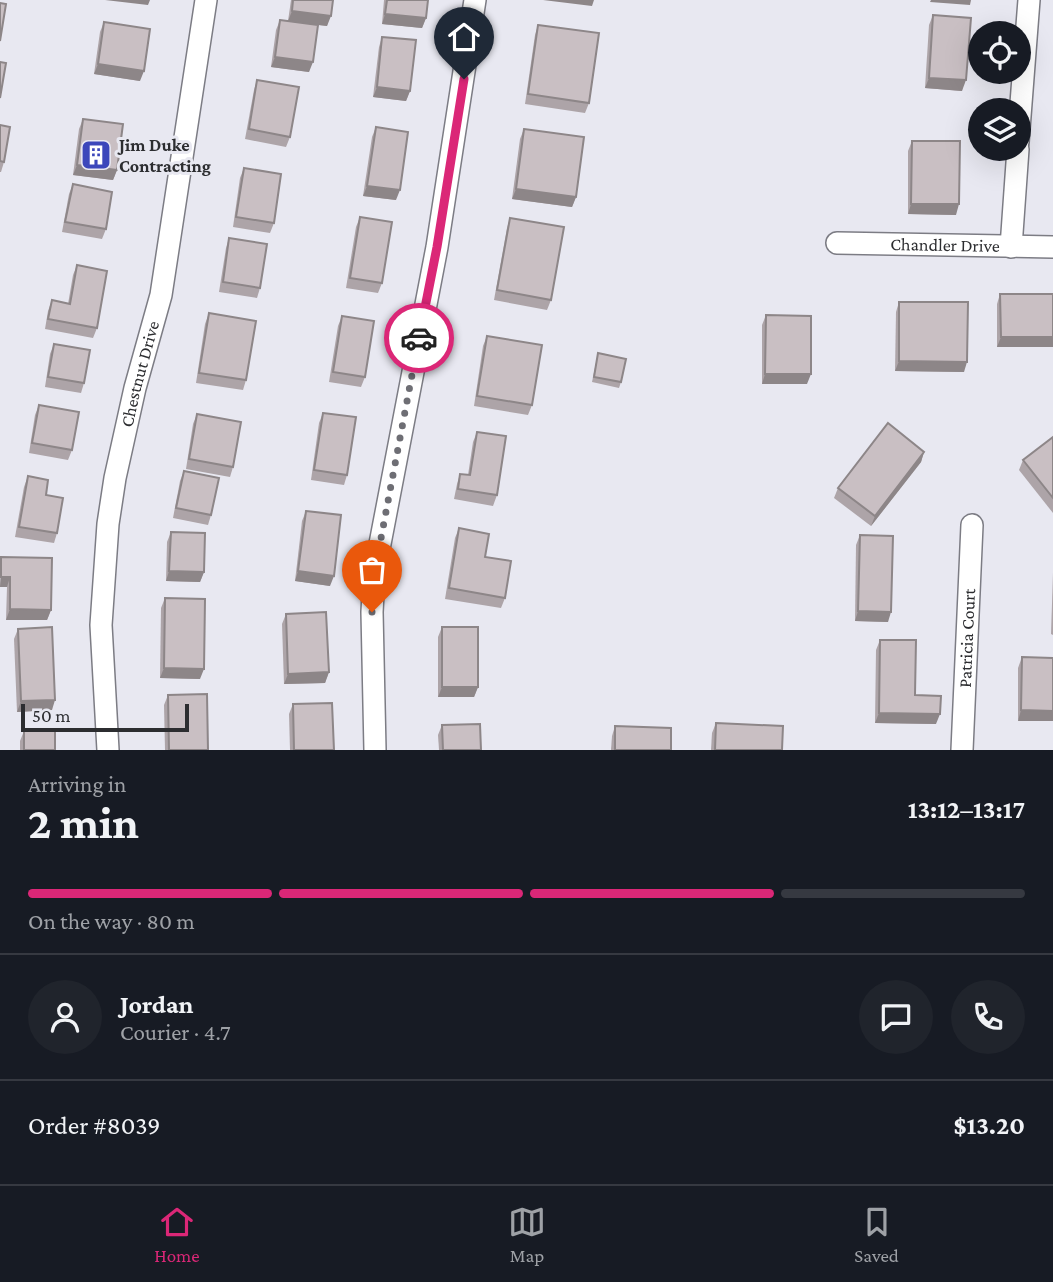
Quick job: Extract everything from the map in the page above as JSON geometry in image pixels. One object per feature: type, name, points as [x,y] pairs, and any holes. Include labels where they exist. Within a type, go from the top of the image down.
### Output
[{"type":"street","name":"Chestnut Drive","points":[[108,750],[101,625],[108,524],[132,401],[161,295],[206,0]]},
{"type":"street","points":[[375,750],[372,612],[374,575],[437,247],[474,0]]},
{"type":"street","points":[[1021,98],[1029,0]]},
{"type":"street","points":[[1011,247],[1017,161]]},
{"type":"street","name":"Chandler Drive","points":[[837,243],[1053,247]]},
{"type":"street","name":"Patricia Court","points":[[962,750],[972,525]]},
{"type":"building","points":[[293,0],[333,0],[331,16],[292,11]]},
{"type":"building","points":[[387,0],[428,0],[426,18],[385,14]]},
{"type":"building","points":[[0,3],[6,4],[0,41]]},
{"type":"building","points":[[933,15],[971,18],[968,21],[966,80],[929,78]]},
{"type":"building","points":[[280,20],[318,25],[313,62],[275,57]]},
{"type":"building","points":[[104,22],[150,29],[144,71],[98,64]]},
{"type":"building","points":[[538,25],[599,33],[589,103],[528,94]]},
{"type":"building","points":[[382,37],[416,40],[410,91],[377,87]]},
{"type":"building","points":[[0,62],[6,63],[0,98]]},
{"type":"building","points":[[257,80],[299,87],[290,137],[249,129]]},
{"type":"building","name":"Jim Duke Contracting","points":[[83,119],[123,124],[117,170],[77,165]]},
{"type":"building","points":[[0,125],[10,127],[4,162],[0,161]]},
{"type":"building","points":[[376,127],[408,132],[400,190],[367,186]]},
{"type":"building","points":[[524,129],[584,137],[576,197],[516,189]]},
{"type":"building","points":[[912,141],[960,141],[959,204],[911,204]]},
{"type":"building","points":[[244,168],[281,174],[274,223],[236,217]]},
{"type":"building","points":[[73,184],[112,192],[106,229],[65,222]]},
{"type":"building","points":[[360,217],[392,222],[382,283],[350,278]]},
{"type":"building","points":[[510,218],[564,227],[551,300],[497,290]]},
{"type":"building","points":[[229,238],[267,244],[260,288],[223,282]]},
{"type":"building","points":[[77,265],[107,271],[97,328],[48,319],[52,300],[70,304]]},
{"type":"building","points":[[1000,294],[1053,294],[1053,337],[1001,337]]},
{"type":"building","points":[[899,302],[968,302],[967,362],[899,361]]},
{"type":"building","points":[[209,313],[256,321],[246,380],[199,373]]},
{"type":"building","points":[[766,315],[811,316],[811,374],[765,374]]},
{"type":"building","points":[[342,316],[374,321],[365,377],[333,372]]},
{"type":"building","points":[[487,336],[542,345],[532,405],[477,396]]},
{"type":"building","points":[[54,344],[90,350],[84,383],[48,377]]},
{"type":"building","points":[[598,353],[626,359],[621,382],[594,377]]},
{"type":"building","points":[[39,405],[79,412],[72,450],[32,443]]},
{"type":"building","points":[[323,413],[356,417],[347,475],[314,470]]},
{"type":"building","points":[[197,414],[241,422],[233,467],[189,459]]},
{"type":"building","points":[[888,423],[924,452],[875,516],[838,488]]},
{"type":"building","points":[[477,432],[506,436],[497,495],[458,489],[460,474],[470,475]]},
{"type":"building","points":[[1053,437],[1053,498],[1023,460]]},
{"type":"building","points":[[184,471],[219,478],[211,515],[176,508]]},
{"type":"building","points":[[28,476],[48,480],[46,495],[63,498],[57,533],[19,527]]},
{"type":"building","points":[[306,511],[341,515],[334,576],[298,571]]},
{"type":"building","points":[[459,528],[489,534],[485,557],[511,561],[505,598],[449,588]]},
{"type":"building","points":[[171,532],[205,533],[204,572],[169,571]]},
{"type":"building","points":[[860,535],[893,536],[891,612],[858,611]]},
{"type":"building","points":[[1,557],[52,558],[51,610],[10,609],[10,577],[1,577]]},
{"type":"building","points":[[165,598],[205,599],[204,669],[164,668]]},
{"type":"building","points":[[326,612],[329,672],[288,674],[286,614]]},
{"type":"building","points":[[52,627],[55,700],[21,701],[18,629]]},
{"type":"building","points":[[442,627],[478,627],[478,687],[442,687]]},
{"type":"building","points":[[880,640],[916,640],[915,695],[941,696],[940,714],[879,713]]},
{"type":"building","points":[[1022,657],[1053,658],[1053,711],[1021,710]]},
{"type":"building","points":[[207,694],[208,750],[169,750],[168,695]]},
{"type":"building","points":[[332,703],[334,750],[294,750],[293,704]]},
{"type":"building","points":[[716,723],[783,726],[782,750],[715,750]]},
{"type":"building","points":[[480,724],[481,750],[443,750],[442,725]]},
{"type":"building","points":[[615,726],[671,728],[671,750],[615,750]]},
{"type":"building","points":[[55,730],[55,750],[24,750],[24,731]]},
{"type":"way so far","points":[[372,612],[374,575],[419,338]]},
{"type":"place","name":"Jim Duke Contracting","points":[[96,155]]},
{"type":"route","points":[[419,338],[437,247],[464,79]]}]
